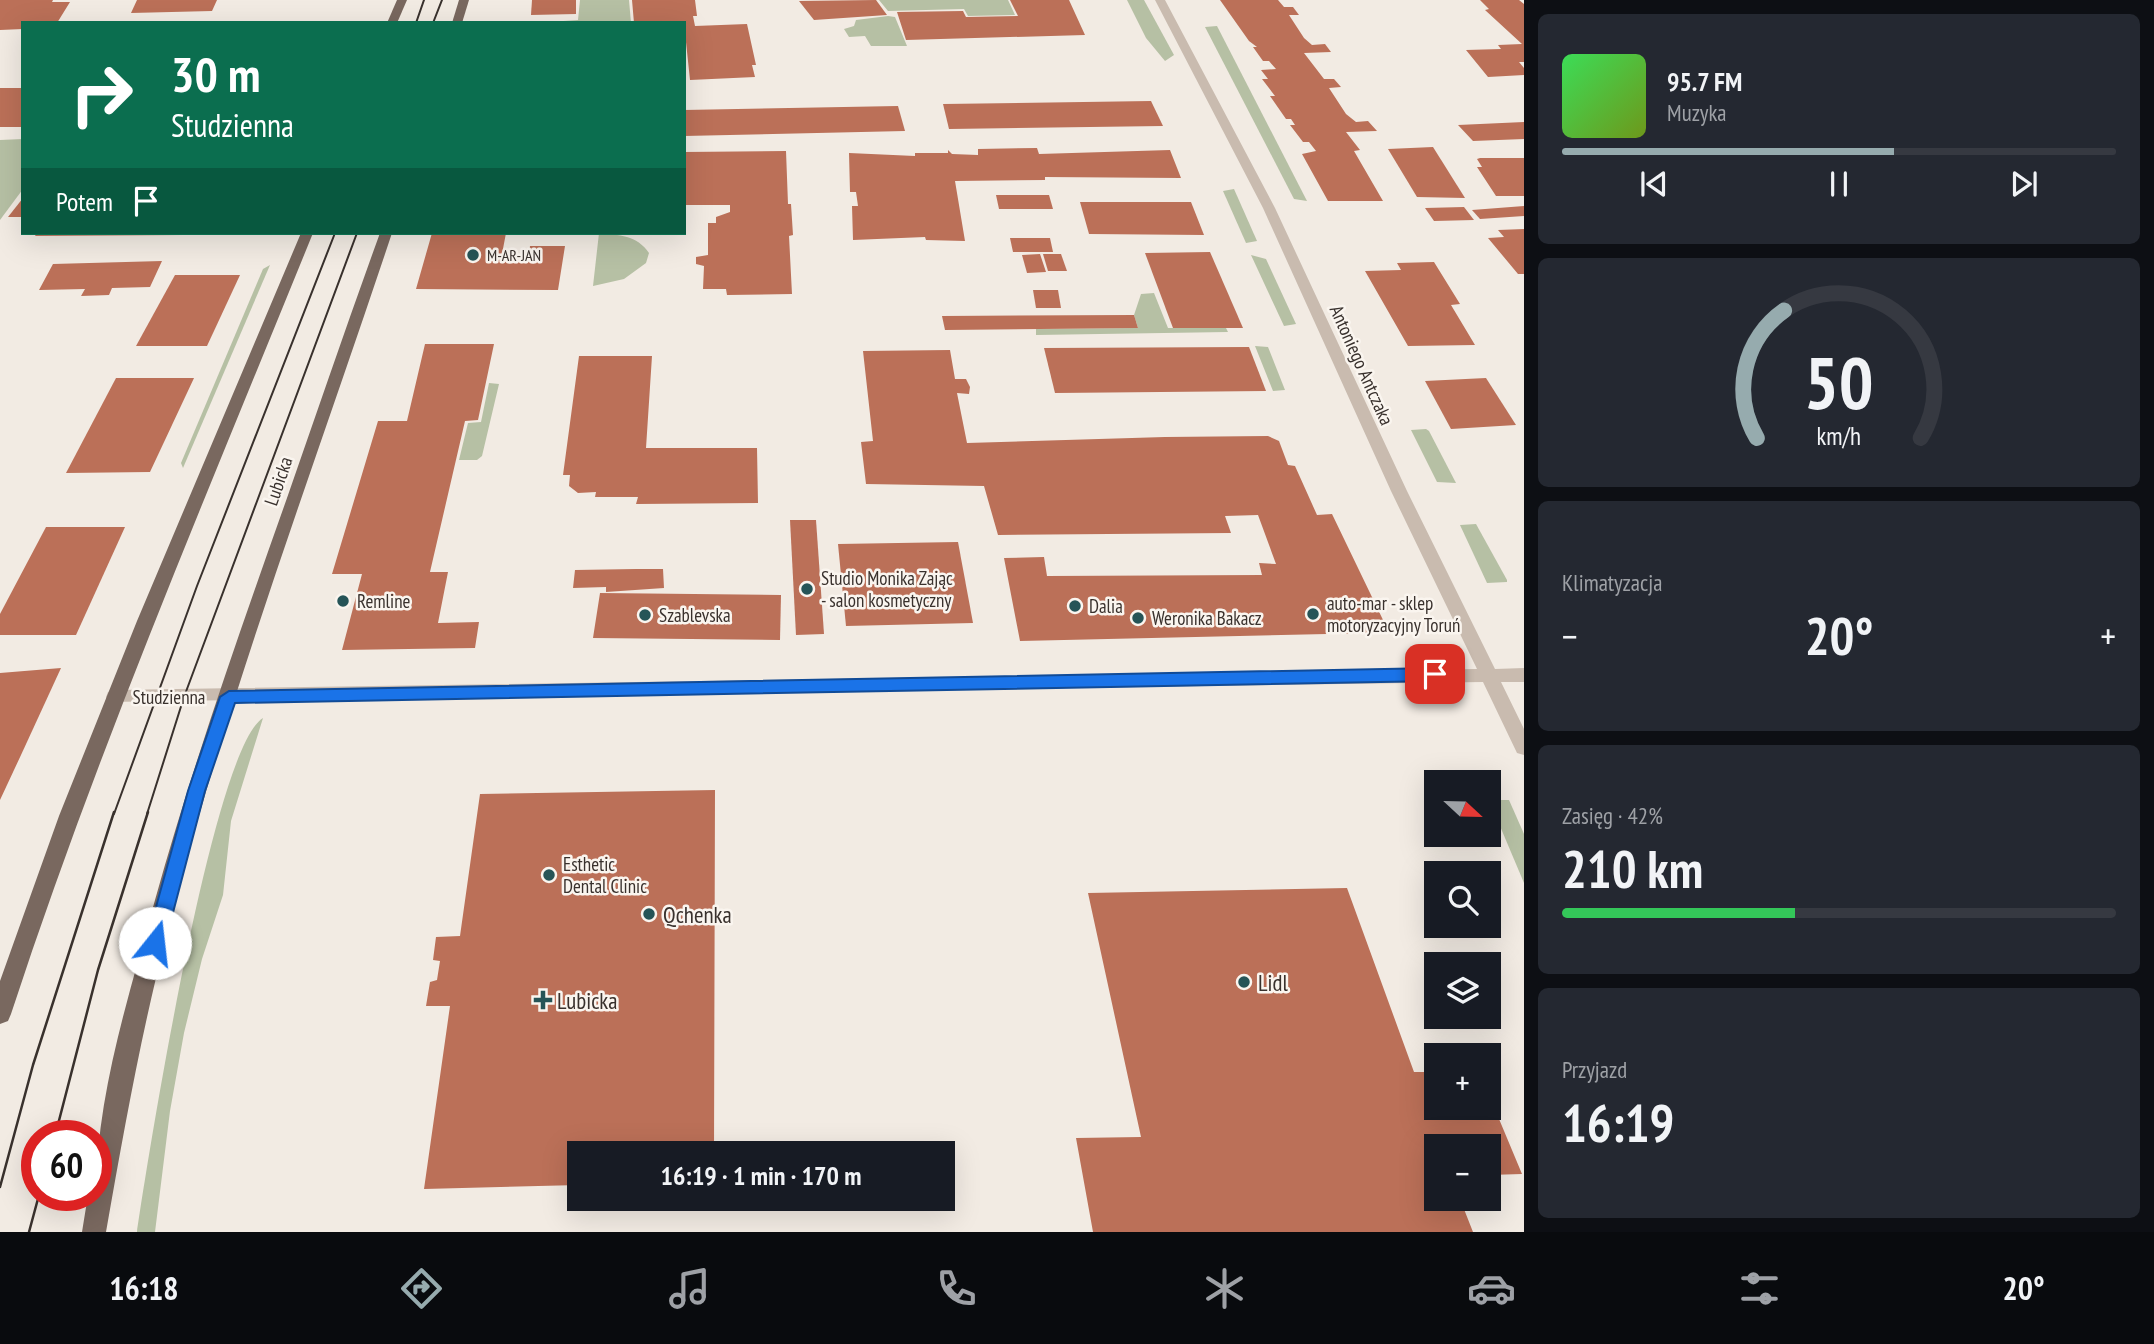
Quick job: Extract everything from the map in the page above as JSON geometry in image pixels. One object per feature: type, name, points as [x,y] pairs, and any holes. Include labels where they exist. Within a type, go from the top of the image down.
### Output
[{"type":"main road","points":[[393,21],[402,0]]},
{"type":"main road","points":[[458,21],[464,0]]},
{"type":"main road","points":[[0,1014],[37,898],[115,697],[306,235]]},
{"type":"main road","name":"Lubicka","points":[[94,1232],[126,1047],[197,791],[385,235]]},
{"type":"street","name":"Antoniego Antczaka","points":[[1160,0],[1269,208],[1399,491],[1524,748]]},
{"type":"street","name":"Studzienna","points":[[115,697],[1524,675]]},
{"type":"green space","points":[[580,0],[629,0],[631,21],[563,21],[578,20]]},
{"type":"green space","points":[[879,0],[1008,0],[1015,15],[968,16],[964,9],[888,11]]},
{"type":"green space","points":[[1127,0],[1144,0],[1174,55],[1165,61],[1146,38]]},
{"type":"green space","points":[[895,17],[907,46],[871,46],[865,36],[849,37],[844,29],[854,26],[856,20]]},
{"type":"green space","points":[[1217,26],[1307,201],[1294,199],[1205,27]]},
{"type":"green space","points":[[21,139],[21,192],[0,220],[0,140]]},
{"type":"green space","points":[[1234,189],[1257,241],[1246,243],[1223,191]]},
{"type":"green space","points":[[599,235],[618,235],[633,239],[649,253],[646,263],[624,279],[593,286]]},
{"type":"green space","points":[[1251,255],[1266,259],[1296,324],[1284,326]]},
{"type":"green space","points":[[270,265],[183,468],[181,463],[263,269]]},
{"type":"green space","points":[[1154,293],[1168,328],[1226,328],[1228,332],[1036,335],[1036,329],[1138,328],[1134,315],[1141,294]]},
{"type":"green space","points":[[1255,346],[1268,347],[1285,390],[1273,391]]},
{"type":"green space","points":[[489,383],[499,384],[482,456],[477,460],[459,460],[468,423],[481,422]]},
{"type":"green space","points":[[1426,429],[1456,483],[1437,482],[1411,430]]},
{"type":"green space","points":[[1476,524],[1507,582],[1487,583],[1460,525]]},
{"type":"green space","points":[[263,718],[231,821],[223,895],[202,959],[184,1033],[170,1111],[155,1232],[137,1232],[185,958],[204,874],[224,800],[244,746]]},
{"type":"green space","points":[[1502,800],[1509,800],[1524,834],[1524,883],[1502,831]]},
{"type":"building","points":[[0,0],[70,2],[58,21],[21,21],[21,29],[0,30]]},
{"type":"building","points":[[137,0],[217,0],[212,11],[131,13]]},
{"type":"building","points":[[532,0],[576,0],[576,14],[531,15]]},
{"type":"building","points":[[632,0],[695,0],[695,26],[747,24],[756,65],[752,65],[755,77],[690,80],[686,21],[634,21]]},
{"type":"building","points":[[876,0],[887,15],[814,20],[799,1]]},
{"type":"building","points":[[1010,0],[1069,0],[1085,35],[906,40],[897,12],[963,11],[966,17],[1018,16]]},
{"type":"building","points":[[1220,0],[1278,0],[1284,7],[1293,7],[1299,15],[1289,15],[1304,38],[1312,45],[1325,44],[1331,52],[1304,53],[1324,79],[1334,79],[1341,87],[1329,88],[1346,114],[1356,122],[1368,121],[1377,131],[1346,132],[1360,150],[1354,151],[1383,201],[1328,201],[1302,154],[1316,151],[1309,142],[1303,142],[1290,125],[1295,125],[1291,119],[1286,119],[1270,96],[1275,96],[1262,79],[1268,79],[1261,70],[1276,69],[1269,61],[1263,61],[1253,47],[1257,47],[1249,41]]},
{"type":"building","points":[[1480,0],[1519,0],[1524,4],[1524,62],[1519,62],[1524,68],[1524,75],[1488,77],[1466,50],[1501,49],[1498,45],[1522,44],[1485,10],[1489,9]]},
{"type":"building","points":[[0,88],[21,88],[21,127],[0,127]]},
{"type":"building","points":[[1151,101],[1163,126],[949,129],[943,104]]},
{"type":"building","points":[[898,106],[905,131],[686,136],[686,110]]},
{"type":"building","points":[[1524,122],[1524,139],[1473,141],[1458,125]]},
{"type":"building","points":[[1433,147],[1465,198],[1417,197],[1388,149]]},
{"type":"building","points":[[1037,148],[1039,154],[1170,150],[1181,178],[1045,177],[1045,180],[955,181],[965,241],[926,240],[925,237],[853,240],[852,206],[858,206],[856,192],[850,192],[849,153],[915,156],[915,153],[948,153],[948,150],[952,154],[978,155],[978,149]]},
{"type":"building","points":[[786,151],[788,204],[791,204],[793,235],[789,236],[792,294],[727,295],[726,289],[703,289],[704,266],[696,264],[696,257],[708,255],[708,223],[716,223],[716,217],[730,212],[730,205],[686,205],[686,152]]},
{"type":"building","points":[[1480,158],[1524,158],[1524,196],[1496,196],[1477,167],[1482,167],[1477,159]]},
{"type":"building","points":[[996,195],[1049,195],[1053,209],[999,209]]},
{"type":"building","points":[[21,201],[21,217],[8,217]]},
{"type":"building","points":[[1080,202],[1191,202],[1204,235],[1089,234]]},
{"type":"building","points":[[1524,206],[1524,216],[1480,219],[1472,210]]},
{"type":"building","points":[[1464,207],[1474,220],[1434,221],[1425,208]]},
{"type":"building","points":[[1524,229],[1524,274],[1518,274],[1488,238],[1504,237],[1498,230]]},
{"type":"building","points":[[36,235],[183,235],[35,236]]},
{"type":"building","points":[[431,235],[506,235],[502,254],[529,254],[530,246],[565,246],[558,290],[416,289]]},
{"type":"building","points":[[1010,238],[1050,238],[1053,252],[1013,252]]},
{"type":"building","points":[[1210,252],[1243,328],[1173,328],[1145,253]]},
{"type":"building","points":[[1040,254],[1046,272],[1027,273],[1022,255]]},
{"type":"building","points":[[1043,254],[1061,254],[1067,271],[1048,271]]},
{"type":"building","points":[[162,261],[150,287],[112,288],[109,295],[81,296],[85,289],[39,290],[53,264]]},
{"type":"building","points":[[1434,262],[1460,304],[1451,305],[1475,345],[1408,346],[1365,271],[1401,270],[1397,263]]},
{"type":"building","points":[[175,275],[240,275],[207,346],[136,346]]},
{"type":"building","points":[[1033,290],[1058,290],[1061,308],[1036,308]]},
{"type":"building","points":[[1134,315],[1138,328],[945,330],[942,316]]},
{"type":"building","points":[[425,344],[494,344],[478,420],[465,421],[430,572],[448,572],[438,623],[479,622],[475,648],[342,650],[362,574],[332,574],[378,421],[407,421]]},
{"type":"building","points":[[1249,347],[1266,391],[1055,393],[1044,348]]},
{"type":"building","points":[[950,350],[955,379],[966,379],[970,387],[969,394],[957,393],[967,443],[1268,436],[1279,441],[1288,465],[1295,466],[1317,515],[1332,514],[1384,622],[1372,633],[1020,641],[1004,558],[1044,557],[1047,576],[1262,575],[1259,563],[1276,564],[1258,515],[1225,516],[1231,533],[998,535],[984,486],[866,484],[861,442],[873,441],[863,351]]},
{"type":"building","points":[[579,356],[652,356],[646,448],[757,448],[758,503],[636,504],[638,497],[595,497],[596,492],[578,493],[569,486],[570,475],[563,475]]},
{"type":"building","points":[[116,378],[194,378],[150,472],[66,473]]},
{"type":"building","points":[[1486,378],[1516,425],[1451,429],[1425,381]]},
{"type":"building","name":"Studio Monika Zając - salon kosmetyczny","points":[[790,520],[816,520],[824,634],[796,635]]},
{"type":"building","points":[[46,527],[125,527],[76,635],[0,635],[0,614]]},
{"type":"building","points":[[958,542],[973,623],[846,626],[838,544]]},
{"type":"building","points":[[663,569],[664,588],[606,592],[606,587],[573,588],[575,570]]},
{"type":"building","points":[[600,593],[781,595],[780,640],[593,638]]},
{"type":"building","points":[[61,668],[21,755],[0,800],[0,673]]},
{"type":"building","points":[[715,790],[714,1141],[567,1141],[567,1185],[424,1189],[450,1006],[426,1006],[430,982],[437,980],[440,961],[433,960],[436,937],[460,936],[480,794]]},
{"type":"building","name":"Lidl","points":[[1347,888],[1414,1072],[1424,1072],[1424,1120],[1499,1120],[1522,1174],[1501,1175],[1501,1134],[1424,1134],[1424,1211],[1465,1211],[1473,1232],[1093,1232],[1076,1138],[1141,1137],[1088,893]]},
{"type":"tram line","points":[[417,21],[424,0]]},
{"type":"tram line","points":[[434,21],[442,0]]},
{"type":"tram line","points":[[114,814],[197,586],[334,235]]},
{"type":"tram line","points":[[147,814],[184,697],[356,235]]},
{"type":"tram line","points":[[0,1187],[33,1065],[114,812]]},
{"type":"tram line","points":[[59,1120],[98,970],[148,812]]},
{"type":"tram line","points":[[29,1232],[35,1211]]},
{"type":"place","name":"M-AR-JAN","points":[[473,255]]},
{"type":"place","name":"Studio Monika Zając - salon kosmetyczny","points":[[807,589]]},
{"type":"place","name":"Remline","points":[[343,601]]},
{"type":"place","name":"Dalia","points":[[1075,606]]},
{"type":"place","name":"auto-mar - sklep motoryzacyjny Toruń","points":[[1313,614]]},
{"type":"place","name":"Szablevska","points":[[645,615]]},
{"type":"place","name":"Weronika Bakacz","points":[[1138,618]]},
{"type":"place","name":"Esthetic Dental Clinic","points":[[549,875]]},
{"type":"place","name":"Qchenka","points":[[649,914]]},
{"type":"place","name":"Lidl","points":[[1244,982]]},
{"type":"place","name":"Lubicka","points":[[543,1000]]},
{"type":"route","points":[[155,943],[197,791],[229,697],[1435,674]]}]
